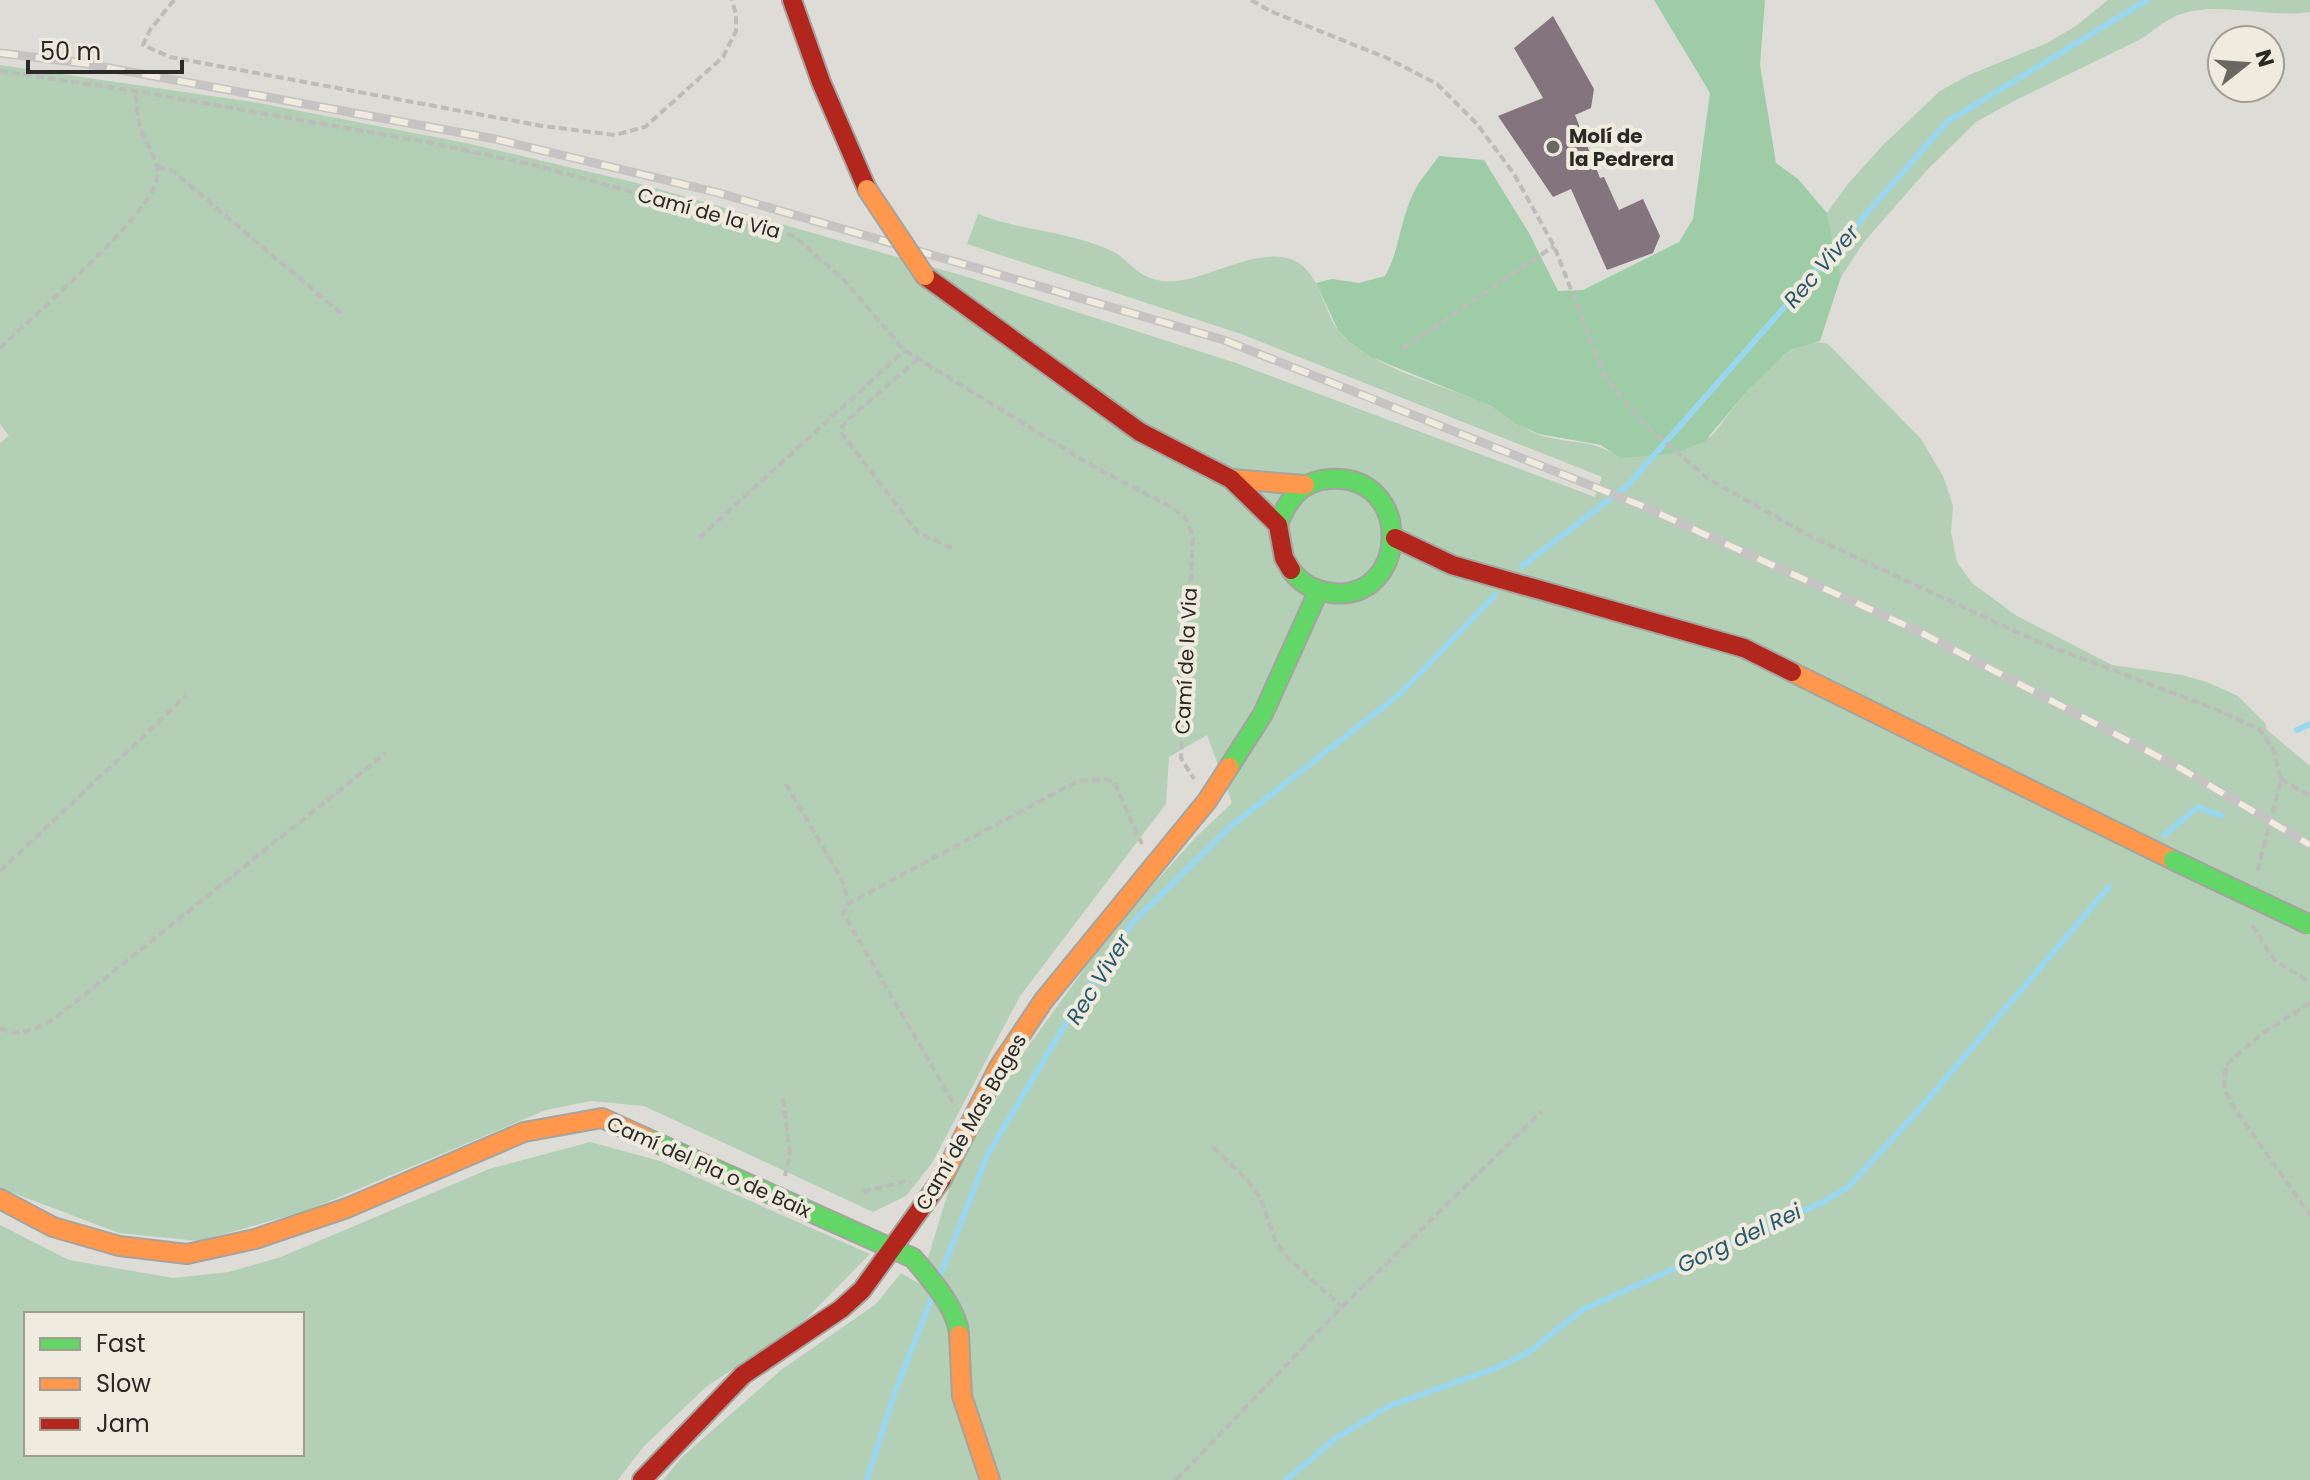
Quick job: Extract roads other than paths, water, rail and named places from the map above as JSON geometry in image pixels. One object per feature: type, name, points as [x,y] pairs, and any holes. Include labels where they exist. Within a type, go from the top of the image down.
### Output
[{"type":"street","points":[[792,0],[821,82],[867,189],[925,276],[1140,432],[1231,479],[1278,525]]},
{"type":"street","points":[[1231,479],[1305,485],[1329,477],[1354,480],[1376,492],[1390,513],[1395,538],[1388,573],[1363,588],[1341,595],[1318,592],[1299,582],[1285,566],[1278,546],[1278,525],[1288,502],[1305,485]]},
{"type":"street","points":[[1395,538],[1452,565],[1744,648],[2310,925]]},
{"type":"street","points":[[1424,569],[1452,565]]},
{"type":"street","name":"Camí de Mas Bages","points":[[642,1480],[743,1375],[841,1309],[862,1290],[894,1249],[939,1185],[999,1067],[1044,1000],[1207,801],[1263,714],[1318,592]]},
{"type":"street","name":"Camí del Pla o de Baix","points":[[0,1199],[53,1227],[119,1246],[187,1254],[255,1239],[347,1208],[524,1132],[602,1118],[913,1258],[935,1284],[959,1325],[962,1396],[990,1480]]},
{"type":"waterway","name":"Rec Viver","points":[[1522,566],[1627,486],[1947,122],[2147,0]]},
{"type":"waterway","name":"Rec Viver","points":[[940,1276],[987,1156],[1064,1026],[1132,923],[1231,826],[1401,693],[1495,595]]},
{"type":"waterway","name":"Gorg del Rei","points":[[2297,730],[2310,724]]},
{"type":"waterway","name":"Gorg del Rei","points":[[2164,835],[2198,807],[2222,816]]},
{"type":"waterway","name":"Gorg del Rei","points":[[1286,1480],[1336,1438],[1389,1406],[1496,1368],[1529,1352],[1582,1310],[1821,1203],[1848,1187],[1917,1112],[2109,887]]},
{"type":"waterway","name":"Rec Viver","points":[[867,1480],[894,1395],[932,1297]]},
{"type":"railway","points":[[0,53],[82,63],[495,139],[719,193],[1224,340],[1640,505],[1918,631],[2180,768],[2310,845]]},
{"type":"place","name":"Molí de la Pedrera","points":[[1553,147]]}]
